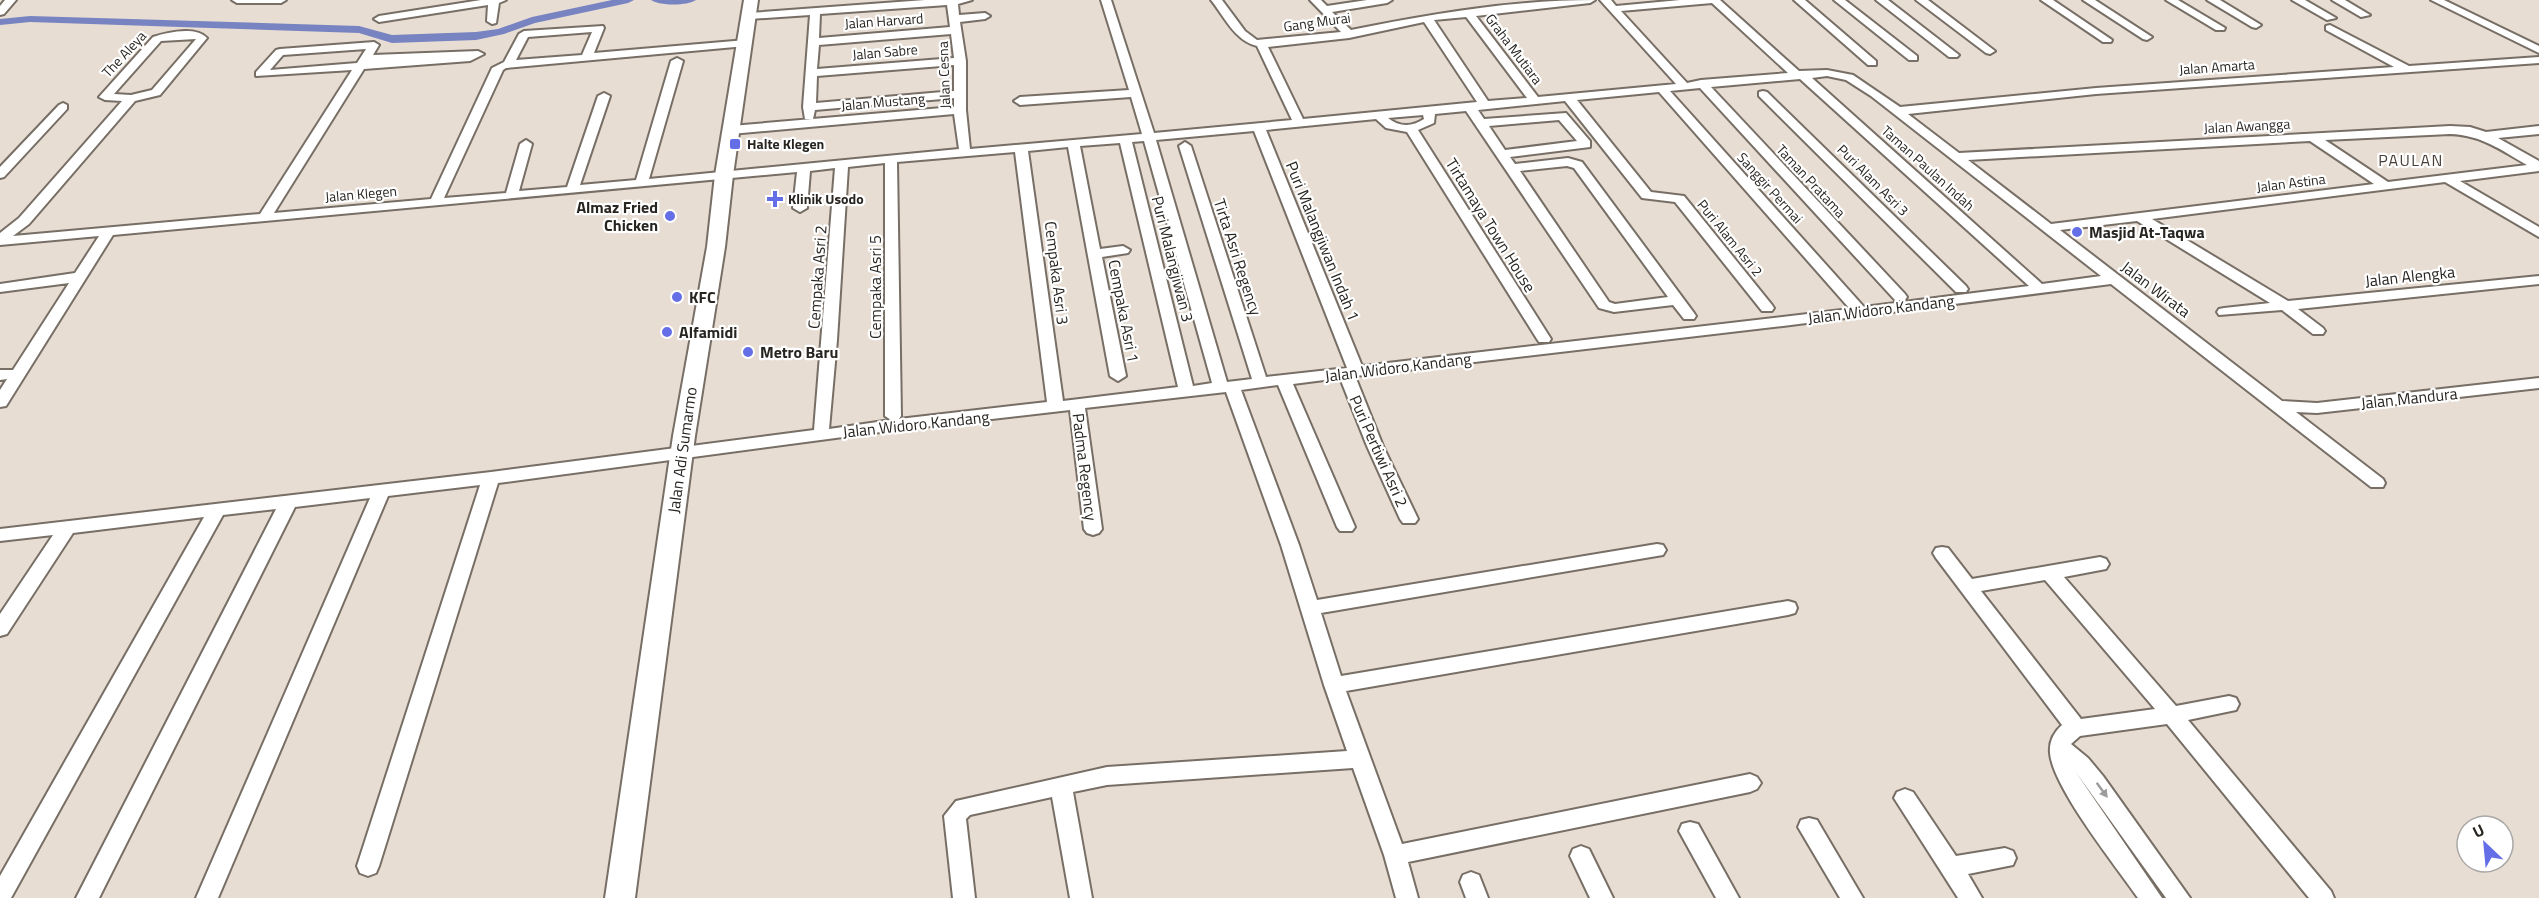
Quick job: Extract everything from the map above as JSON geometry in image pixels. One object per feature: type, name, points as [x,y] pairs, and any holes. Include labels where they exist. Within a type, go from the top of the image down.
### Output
[{"type":"main road","name":"Jalan Adi Sumarmo","points":[[620,898],[695,361],[716,247],[724,175],[750,6]]},
{"type":"street","points":[[0,12],[11,0]]},
{"type":"street","points":[[237,0],[280,0]]},
{"type":"street","points":[[750,6],[815,12],[967,0]]},
{"type":"street","points":[[1106,0],[1226,387],[1311,608],[1334,685],[1395,855],[1407,898]]},
{"type":"street","points":[[1216,0],[1250,42],[1261,44],[1299,122]]},
{"type":"street","points":[[1315,0],[1349,34]]},
{"type":"street","points":[[1324,10],[1387,0]]},
{"type":"street","points":[[1493,0],[1502,10]]},
{"type":"street","name":"Gang Murai","points":[[1261,44],[1349,34],[1427,18],[1590,0]]},
{"type":"street","points":[[1605,0],[1683,86]]},
{"type":"street","points":[[1614,9],[1714,0]]},
{"type":"street","name":"Taman Paulan Indah","points":[[1714,0],[2036,284]]},
{"type":"street","points":[[1799,0],[1872,63]]},
{"type":"street","points":[[1839,0],[1913,58]]},
{"type":"street","points":[[1881,0],[1953,55]]},
{"type":"street","points":[[1921,0],[1990,51]]},
{"type":"street","points":[[2046,0],[2107,40]]},
{"type":"street","points":[[2088,0],[2147,37]]},
{"type":"street","points":[[2171,0],[2220,28]]},
{"type":"street","points":[[2212,0],[2256,25]]},
{"type":"street","points":[[2297,0],[2330,23],[2410,70]]},
{"type":"street","points":[[2337,0],[2365,15]]},
{"type":"street","points":[[2436,0],[2539,50]]},
{"type":"street","points":[[381,15],[435,5],[498,1],[492,21]]},
{"type":"street","name":"Jalan Cesna","points":[[952,1],[960,61],[960,110],[964,148]]},
{"type":"street","points":[[808,123],[815,12]]},
{"type":"street","points":[[587,56],[603,14]]},
{"type":"street","name":"Jalan Harvard","points":[[814,42],[956,25],[985,16]]},
{"type":"street","name":"Graha Mutiara","points":[[1470,16],[1534,101]]},
{"type":"street","points":[[1427,18],[1485,105]]},
{"type":"street","points":[[553,31],[558,19]]},
{"type":"street","points":[[510,63],[524,34],[599,28]]},
{"type":"street","name":"The Aleya","points":[[166,36],[203,36],[156,93],[131,98],[105,97],[157,39],[166,36]]},
{"type":"street","points":[[436,202],[498,68],[510,63],[746,43]]},
{"type":"street","points":[[264,218],[365,63],[374,45],[285,51],[277,54],[260,74],[365,63],[478,54],[470,58],[365,63]]},
{"type":"street","name":"Jalan Amarta","points":[[1898,111],[2096,91],[2539,60]]},
{"type":"street","points":[[642,182],[677,61]]},
{"type":"street","name":"Jalan Sabre","points":[[812,73],[960,61]]},
{"type":"street","name":"Jalan Wirata","points":[[1188,139],[1299,122],[1380,116],[1754,78],[1827,73],[1849,77],[1898,111],[1954,157],[2280,405],[2377,483]]},
{"type":"street","name":"Puri Alam Asri 3","points":[[1754,78],[1772,91],[1763,94]]},
{"type":"street","name":"Puri Alam Asri 3","points":[[1740,80],[1749,90],[1763,94],[1961,289]]},
{"type":"street","name":"Taman Pratama","points":[[1701,83],[1900,297]]},
{"type":"street","name":"Sanggir Permai","points":[[1661,88],[1857,308]]},
{"type":"street","points":[[1020,101],[1135,93]]},
{"type":"street","points":[[809,107],[960,94]]},
{"type":"street","points":[[572,190],[604,96]]},
{"type":"street","name":"Puri Alam Asri 2","points":[[1568,97],[1647,195],[1679,199],[1767,308]]},
{"type":"street","points":[[0,240],[24,221],[131,98]]},
{"type":"street","points":[[0,174],[63,107]]},
{"type":"street","points":[[1470,107],[1604,305],[1614,308],[1677,300]]},
{"type":"street","name":"Jalan Mustang","points":[[731,130],[960,110]]},
{"type":"street","points":[[1380,116],[1392,126],[1411,128],[1428,123],[1430,120],[1428,111]]},
{"type":"street","points":[[1481,123],[1562,116],[1586,144],[1502,154]]},
{"type":"street","name":"Puri Malangjiwan Indah 1","points":[[1258,127],[1350,375]]},
{"type":"street","name":"Tirtamaya Town House","points":[[1411,128],[1544,339]]},
{"type":"street","name":"Jalan Awangga","points":[[1954,157],[2461,130],[2485,136],[2539,130]]},
{"type":"street","name":"Jalan Klegen","points":[[0,240],[108,233],[1125,138],[1170,135],[1188,139]]},
{"type":"street","points":[[2485,136],[2539,166]]},
{"type":"street","name":"Puri Malangjiwan 3","points":[[1125,138],[1186,387]]},
{"type":"street","points":[[2313,138],[2386,186]]},
{"type":"street","name":"Tirta Asri Regency","points":[[1188,139],[1259,378]]},
{"type":"street","name":"Cempaka Asri 1","points":[[1073,143],[1118,376]]},
{"type":"street","points":[[512,196],[526,144]]},
{"type":"street","name":"Cempaka Asri 3","points":[[1021,148],[1055,403]]},
{"type":"street","name":"Cempaka Asri 5","points":[[891,159],[893,416]]},
{"type":"street","points":[[1512,168],[1568,162],[1578,165],[1689,316]]},
{"type":"street","name":"Cempaka Asri 2","points":[[821,428],[830,340],[842,164]]},
{"type":"street","name":"Jalan Astina","points":[[2047,228],[2539,166]]},
{"type":"street","points":[[800,208],[804,167]]},
{"type":"street","points":[[2447,178],[2539,233]]},
{"type":"street","points":[[2138,216],[2284,305],[2318,331]]},
{"type":"street","points":[[0,402],[108,233]]},
{"type":"street","name":"Cempaka Asri 1","points":[[1094,254],[1123,250]]},
{"type":"street","points":[[0,288],[79,277]]},
{"type":"street","name":"Jalan Widoro Kandang","points":[[1350,375],[2114,279]]},
{"type":"street","name":"Jalan Alengka","points":[[2224,312],[2539,280]]},
{"type":"street","points":[[0,375],[19,374]]},
{"type":"street","name":"Puri Pertiwi Asri 2","points":[[1286,386],[1350,375],[1375,446],[1409,519]]},
{"type":"street","name":"Jalan Mandura","points":[[2280,405],[2290,408],[2317,408],[2539,383]]},
{"type":"street","points":[[1286,386],[1346,526]]},
{"type":"street","name":"Jalan Widoro Kandang","points":[[0,535],[491,478],[896,425],[1226,387],[1286,386]]},
{"type":"street","name":"Padma Regency","points":[[1077,405],[1093,529]]},
{"type":"street","points":[[368,866],[491,478]]},
{"type":"street","points":[[207,898],[382,490]]},
{"type":"street","points":[[87,898],[289,501]]},
{"type":"street","points":[[0,897],[217,510]]},
{"type":"street","points":[[0,630],[68,527]]},
{"type":"street","points":[[1311,608],[1657,550]]},
{"type":"street","points":[[1942,553],[2076,728]]},
{"type":"street","points":[[1968,586],[2051,574],[2100,564]]},
{"type":"street","points":[[2051,574],[2172,715],[2323,898]]},
{"type":"street","points":[[1334,685],[1788,608]]},
{"type":"street","points":[[2160,892],[2066,777],[2061,762],[2060,740],[2064,732],[2076,728],[2172,715],[2229,704]]},
{"type":"street","points":[[964,898],[956,816],[964,807],[1107,776],[1360,759]]},
{"type":"street","points":[[1395,855],[1750,783]]},
{"type":"street","points":[[1061,785],[1081,898]]},
{"type":"street","points":[[1905,798],[1971,898]]},
{"type":"street","points":[[1809,827],[1852,898]]},
{"type":"street","points":[[1690,831],[1728,898]]},
{"type":"street","points":[[1581,856],[1602,898]]},
{"type":"street","points":[[1952,867],[2005,858]]},
{"type":"waterway","points":[[0,22],[30,19],[262,25],[359,30],[392,39],[476,36],[500,32],[532,20],[628,0]]},
{"type":"waterway","points":[[657,0],[690,0]]},
{"type":"place","name":"Halte Klegen","points":[[735,144]]},
{"type":"place","name":"Klinik Usodo","points":[[775,199]]},
{"type":"place","name":"Almaz Fried Chicken","points":[[670,216]]},
{"type":"place","name":"Masjid At-Taqwa","points":[[2077,232]]},
{"type":"place","name":"KFC","points":[[677,297]]},
{"type":"place","name":"Alfamidi","points":[[667,332]]},
{"type":"place","name":"Metro Baru","points":[[748,352]]},
{"type":"district","name":"PAULAN","points":[[2411,160]]}]
